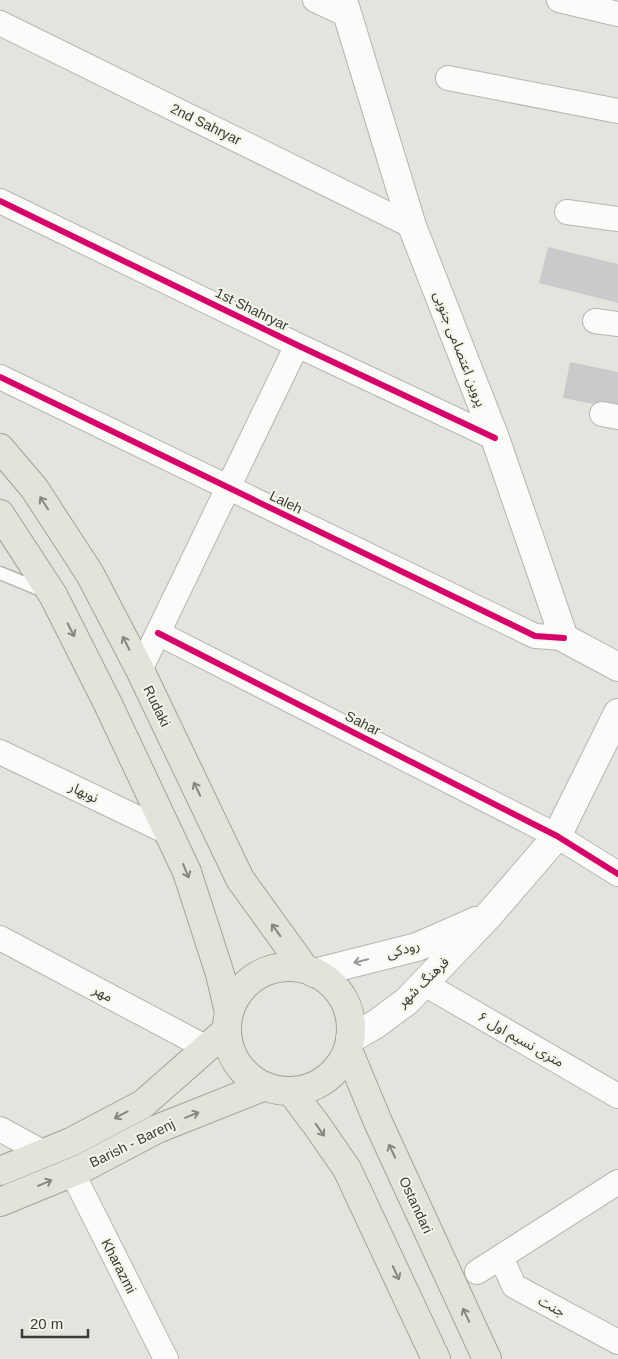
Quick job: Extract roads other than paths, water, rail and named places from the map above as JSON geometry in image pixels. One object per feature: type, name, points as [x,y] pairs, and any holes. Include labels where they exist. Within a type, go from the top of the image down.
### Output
[{"type":"main road","name":"پروین اعتصامی جنوبی","points":[[346,8],[412,226],[495,438],[564,638]]},
{"type":"main road","name":"Rudaki","points":[[0,448],[34,488],[90,574],[140,670],[240,879],[309,971]]},
{"type":"main road","points":[[0,514],[53,595],[108,704],[187,872],[220,974],[231,1051],[242,1070],[253,1079],[278,1089],[318,1127],[347,1169],[436,1359]]},
{"type":"main road","points":[[31,562],[70,542]]},
{"type":"main road","points":[[564,638],[618,667]]},
{"type":"main road","points":[[489,915],[557,836],[618,713]]},
{"type":"main road","name":"رودکی","points":[[309,971],[417,947],[489,915]]},
{"type":"main road","name":"فرهنگ شهر","points":[[349,1044],[407,1001],[489,915]]},
{"type":"main road","points":[[228,1021],[236,998],[246,985],[258,976],[273,970],[289,967],[309,971],[326,979],[336,988],[349,1012],[351,1025],[349,1044],[341,1063],[332,1075],[320,1083],[305,1089],[278,1089]]},
{"type":"main road","name":"Barish - Barenj","points":[[0,1171],[71,1142],[143,1104],[207,1048],[228,1021]]},
{"type":"main road","name":"Ostandari","points":[[349,1044],[378,1122],[486,1359]]},
{"type":"main road","name":"Barish - Barenj","points":[[0,1202],[72,1172],[157,1129],[278,1089]]},
{"type":"street","points":[[315,0],[346,8]]},
{"type":"street","points":[[559,0],[618,14]]},
{"type":"street","name":"2nd Sahryar","points":[[0,23],[412,226]]},
{"type":"street","points":[[448,78],[618,111]]},
{"type":"street","name":"1st Shahryar","points":[[0,201],[297,345],[495,438]]},
{"type":"street","points":[[567,212],[618,219]]},
{"type":"street","points":[[595,320],[618,324]]},
{"type":"street","points":[[140,670],[297,345]]},
{"type":"street","name":"Laleh","points":[[0,377],[535,636],[564,638]]},
{"type":"street","name":"Sahar","points":[[158,633],[557,836],[618,874]]},
{"type":"street","name":"نوبهار","points":[[0,752],[169,833]]},
{"type":"street","name":"مهر","points":[[0,938],[207,1048]]},
{"type":"street","name":"۶ متری نسیم اول","points":[[423,983],[618,1096]]},
{"type":"street","points":[[0,1129],[44,1153]]},
{"type":"street","name":"Kharazmi","points":[[72,1172],[166,1359]]},
{"type":"street","points":[[477,1272],[618,1182]]},
{"type":"street","name":"جنت","points":[[500,1257],[514,1286],[618,1342]]},
{"type":"lane","points":[[0,573],[53,595]]}]
